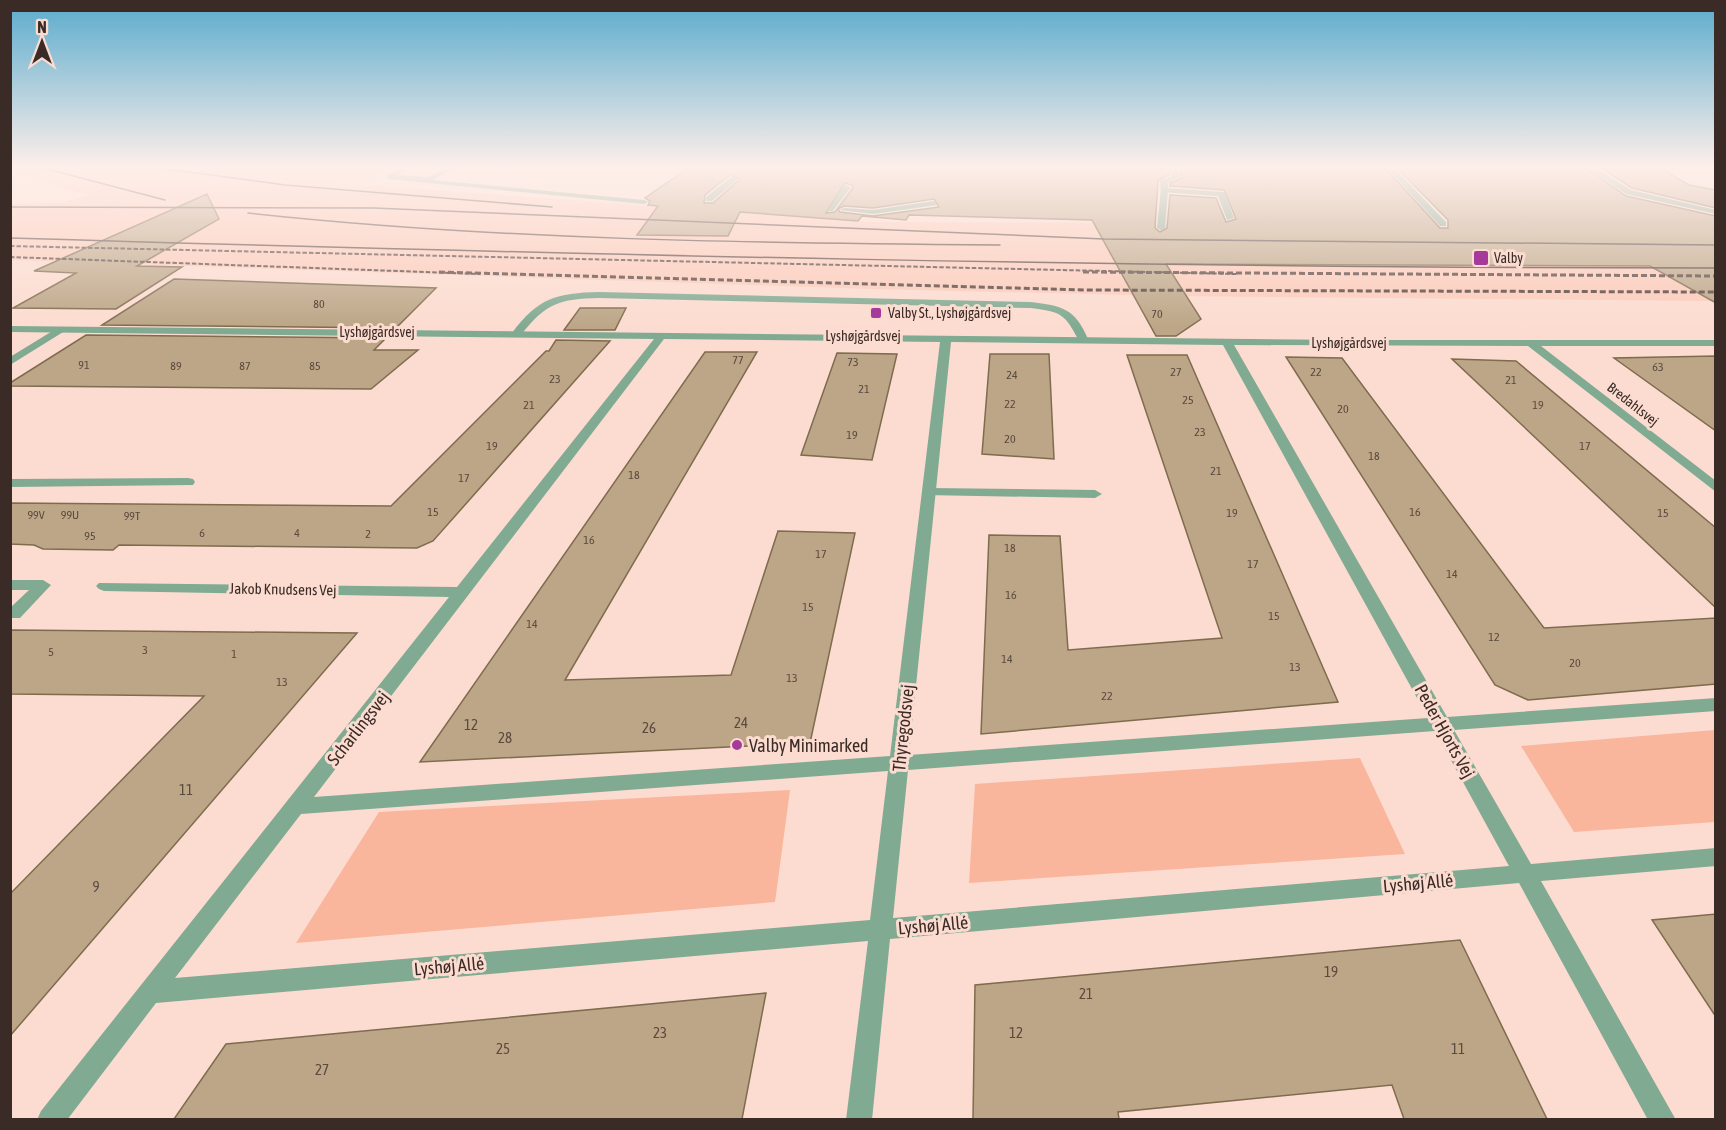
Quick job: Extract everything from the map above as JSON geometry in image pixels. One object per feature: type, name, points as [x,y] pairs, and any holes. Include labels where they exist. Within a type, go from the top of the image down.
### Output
[{"type":"street","points":[[1161,228],[1162,221]]},
{"type":"street","points":[[1440,221],[1443,224]]},
{"type":"street","points":[[517,333],[532,313],[546,301],[570,296],[599,295],[1031,305],[1057,309],[1074,318],[1083,339]]},
{"type":"street","name":"Lyshøjgårdsvej","points":[[10,329],[946,337],[1227,342],[1716,343]]},
{"type":"street","points":[[10,362],[63,329]]},
{"type":"street","name":"Scharlingsvej","points":[[50,1119],[298,806],[663,335]]},
{"type":"street","name":"Thyregodsvej","points":[[859,1119],[946,337]]},
{"type":"street","name":"Peder Hjorts Vej","points":[[1227,342],[1663,1119]]},
{"type":"street","name":"Bredahlsvej","points":[[1532,344],[1716,488]]},
{"type":"street","points":[[10,483],[188,482]]},
{"type":"street","points":[[929,492],[1095,494]]},
{"type":"street","points":[[10,585],[43,585],[14,614]]},
{"type":"street","name":"Jakob Knudsens Vej","points":[[104,586],[462,592]]},
{"type":"street","points":[[298,806],[1716,704]]},
{"type":"street","name":"Lyshøj Allé","points":[[151,992],[1716,857]]},
{"type":"shaded area","points":[[11,221],[852,221],[1164,223],[1172,232],[1715,232],[1716,301],[1172,296],[871,289],[11,260]]},
{"type":"shaded area","points":[[1715,730],[1715,822],[1574,832],[1521,746]]},
{"type":"shaded area","points":[[1360,758],[1405,854],[969,883],[975,784]]},
{"type":"shaded area","points":[[790,790],[775,902],[296,943],[379,812]]},
{"type":"building","points":[[147,221],[216,221],[137,266],[182,267],[116,309],[13,308],[76,273],[34,271]]},
{"type":"building","points":[[647,221],[736,221],[728,236],[637,235]]},
{"type":"building","points":[[1092,221],[1155,221],[1155,228],[1160,232],[1167,228],[1168,221],[1433,221],[1440,228],[1448,228],[1448,221],[1716,221],[1716,303],[1650,266],[1166,264],[1201,319],[1176,336],[1156,336]]},
{"type":"building","points":[[174,279],[436,288],[396,328],[102,325]]},
{"type":"building","points":[[580,308],[626,308],[615,330],[564,330]]},
{"type":"building","points":[[86,335],[386,338],[374,350],[418,350],[371,389],[10,386],[10,383]]},
{"type":"building","points":[[556,340],[610,341],[433,541],[417,548],[119,545],[113,550],[43,549],[34,545],[10,544],[10,503],[391,506],[546,351],[549,351]]},
{"type":"building","points":[[705,352],[757,352],[565,680],[731,675],[778,531],[855,533],[810,743],[420,762]]},
{"type":"building","points":[[837,353],[897,354],[872,460],[801,455]]},
{"type":"building","points":[[990,354],[1049,354],[1054,459],[982,454]]},
{"type":"building","points":[[1127,355],[1187,355],[1338,702],[981,734],[989,535],[1060,536],[1068,650],[1222,638]]},
{"type":"building","points":[[1716,356],[1716,431],[1614,358]]},
{"type":"building","points":[[1286,357],[1342,358],[1544,628],[1716,618],[1716,684],[1528,700],[1495,685]]},
{"type":"building","points":[[1452,359],[1516,361],[1716,528],[1716,608]]},
{"type":"building","points":[[10,630],[357,633],[10,1036],[10,894],[204,696],[10,694]]},
{"type":"building","points":[[1716,914],[1716,1017],[1652,920]]},
{"type":"building","points":[[1460,940],[1547,1119],[1404,1119],[1392,1085],[1118,1112],[1119,1119],[973,1119],[975,985]]},
{"type":"building","points":[[766,993],[742,1119],[174,1119],[226,1044]]},
{"type":"tram line","points":[[329,221],[436,229],[624,238],[1000,245]]},
{"type":"tram line","points":[[674,221],[1104,239],[1716,245]]},
{"type":"tram line","points":[[10,238],[437,250],[1076,263],[1716,268]]},
{"type":"railway","points":[[10,246],[1175,273]]},
{"type":"railway","points":[[10,257],[480,274]]},
{"type":"railway","points":[[439,272],[1086,290],[1716,292]]},
{"type":"railway","points":[[1083,272],[1175,273]]},
{"type":"railway","points":[[1175,273],[1716,276]]},
{"type":"railway","points":[[1175,273],[1237,274]]},
{"type":"place","name":"Valby","points":[[1481,258]]},
{"type":"place","name":"Valby St., Lyshøjgårdsvej","points":[[876,313]]},
{"type":"place","name":"Valby Minimarked","points":[[737,745]]}]
